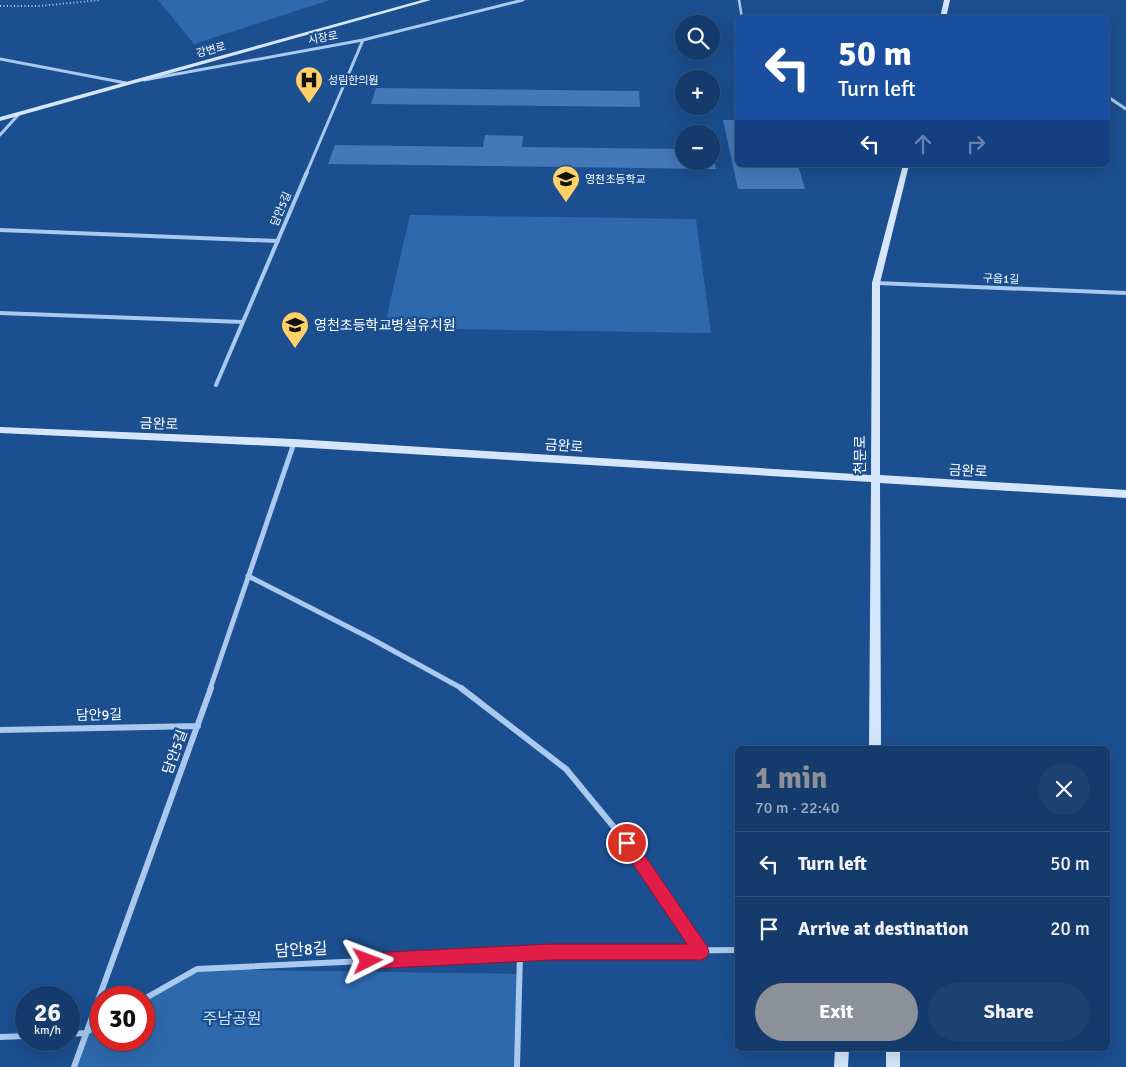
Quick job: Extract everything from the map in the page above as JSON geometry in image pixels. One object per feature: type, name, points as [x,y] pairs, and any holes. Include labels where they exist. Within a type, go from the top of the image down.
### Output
[{"type":"street","name":"강변로","points":[[0,119],[344,25],[428,0]]},
{"type":"street","name":"시장로","points":[[124,84],[363,40],[523,0]]},
{"type":"street","points":[[944,15],[947,0]]},
{"type":"street","name":"담안5길","points":[[216,385],[363,40]]},
{"type":"street","points":[[0,59],[124,84]]},
{"type":"street","points":[[1110,99],[1126,109]]},
{"type":"street","points":[[0,135],[19,114]]},
{"type":"street","name":"천문로","points":[[875,746],[876,283],[905,167]]},
{"type":"street","points":[[0,230],[278,241]]},
{"type":"street","name":"구읍1길","points":[[876,283],[1126,294]]},
{"type":"street","points":[[0,313],[243,322]]},
{"type":"street","name":"금완로","points":[[0,430],[294,443],[1126,494]]},
{"type":"street","name":"담안5길","points":[[74,1067],[84,1033],[198,726],[294,443]]},
{"type":"street","points":[[248,576],[370,638],[464,690],[566,769],[627,843],[701,952]]},
{"type":"street","name":"담안9길","points":[[0,730],[198,726]]},
{"type":"street","name":"담안8길","points":[[155,993],[197,969],[520,954],[735,950]]},
{"type":"street","points":[[517,1067],[520,954]]},
{"type":"street","points":[[80,1033],[90,1030]]},
{"type":"street","points":[[0,1037],[15,1036]]},
{"type":"street","points":[[841,1067],[842,1051]]},
{"type":"street","points":[[893,1051],[893,1067]]},
{"type":"lane","points":[[739,0],[742,15]]},
{"type":"path","points":[[0,6],[48,6],[100,0]]},
{"type":"green space","points":[[158,0],[330,0],[194,44]]},
{"type":"green space","points":[[410,215],[696,219],[711,333],[384,328]]},
{"type":"green space","name":"주남공원","points":[[197,969],[519,974],[517,1067],[75,1067],[85,1033],[90,1030],[90,1051],[155,1051],[155,993]]},
{"type":"building","points":[[376,88],[639,91],[640,107],[371,104]]},
{"type":"building","points":[[723,120],[735,120],[735,167],[799,167],[805,189],[738,189]]},
{"type":"building","points":[[485,135],[523,136],[522,147],[675,149],[675,168],[328,164],[335,145],[483,147]]},
{"type":"place","name":"성림한의원","points":[[309,104]]},
{"type":"place","name":"영천초등학교","points":[[566,203]]},
{"type":"place","name":"영천초등학교병설유치원","points":[[295,349]]},
{"type":"route","points":[[368,961],[552,952],[701,952],[627,843]]}]
